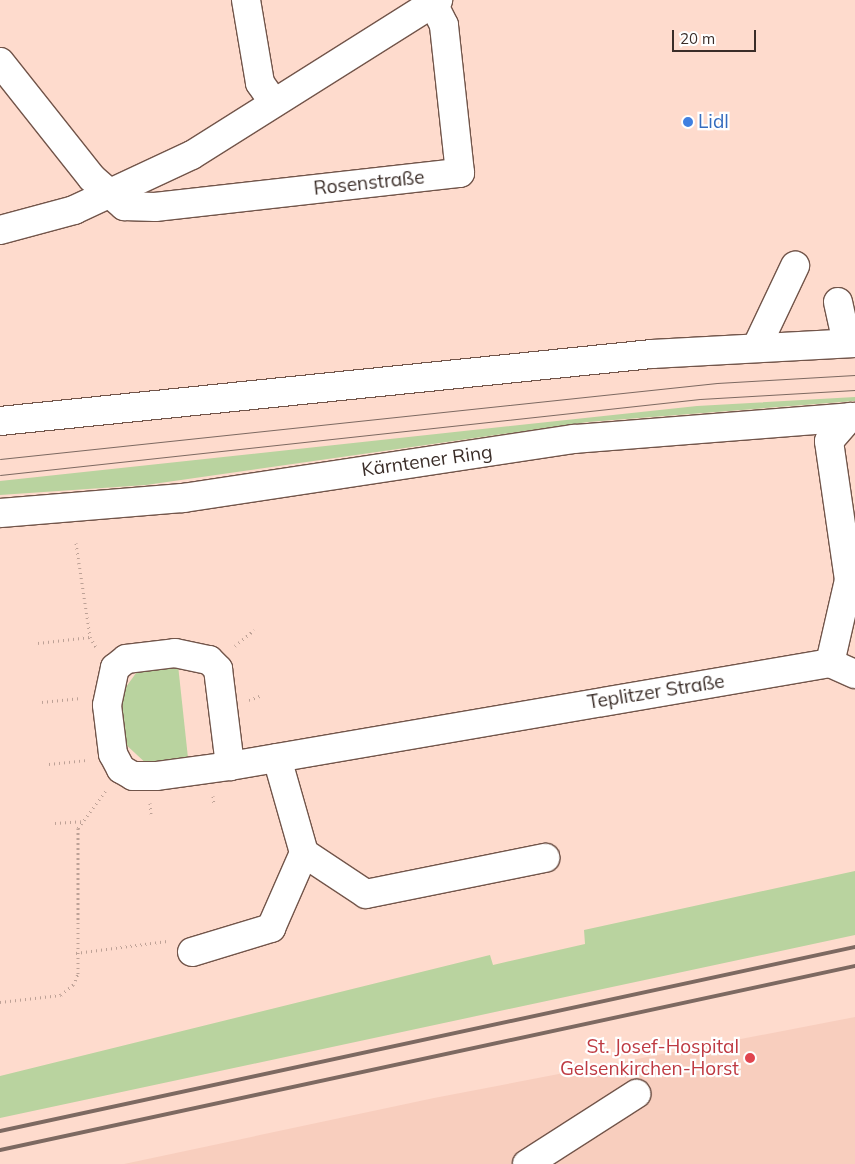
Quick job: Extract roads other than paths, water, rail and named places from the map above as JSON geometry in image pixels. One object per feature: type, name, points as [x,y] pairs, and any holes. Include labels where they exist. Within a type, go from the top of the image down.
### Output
[{"type":"street","points":[[246,0],[260,82],[274,103]]},
{"type":"street","name":"Rosenstraße","points":[[0,230],[108,196],[192,155],[436,2],[444,25],[460,173],[155,207],[124,206],[108,196]]},
{"type":"street","points":[[0,62],[108,196]]},
{"type":"street","points":[[757,346],[795,266]]},
{"type":"street","points":[[0,421],[757,346],[851,343],[838,302]]},
{"type":"street","points":[[853,417],[829,441],[849,580],[830,663],[855,674]]},
{"type":"street","name":"Kärntener Ring","points":[[1,514],[183,498],[574,440],[853,417]]},
{"type":"street","name":"Teplitzer Straße","points":[[230,766],[218,669],[209,660],[175,653],[126,658],[114,668],[107,705],[113,754],[121,769],[133,776],[156,776],[230,766],[830,663]]},
{"type":"street","points":[[276,758],[304,852],[366,894],[545,858]]},
{"type":"street","points":[[192,952],[271,928],[304,852]]},
{"type":"street","points":[[528,1164],[636,1094]]},
{"type":"tram line","points":[[0,459],[717,383],[855,375]]},
{"type":"tram line","points":[[0,475],[700,399],[855,390]]},
{"type":"railway","points":[[0,1131],[855,947]]},
{"type":"railway","points":[[0,1150],[855,966]]},
{"type":"place","name":"Lidl","points":[[688,122]]},
{"type":"place","name":"St. Josef-Hospital Gelsenkirchen-Horst","points":[[750,1058]]}]
